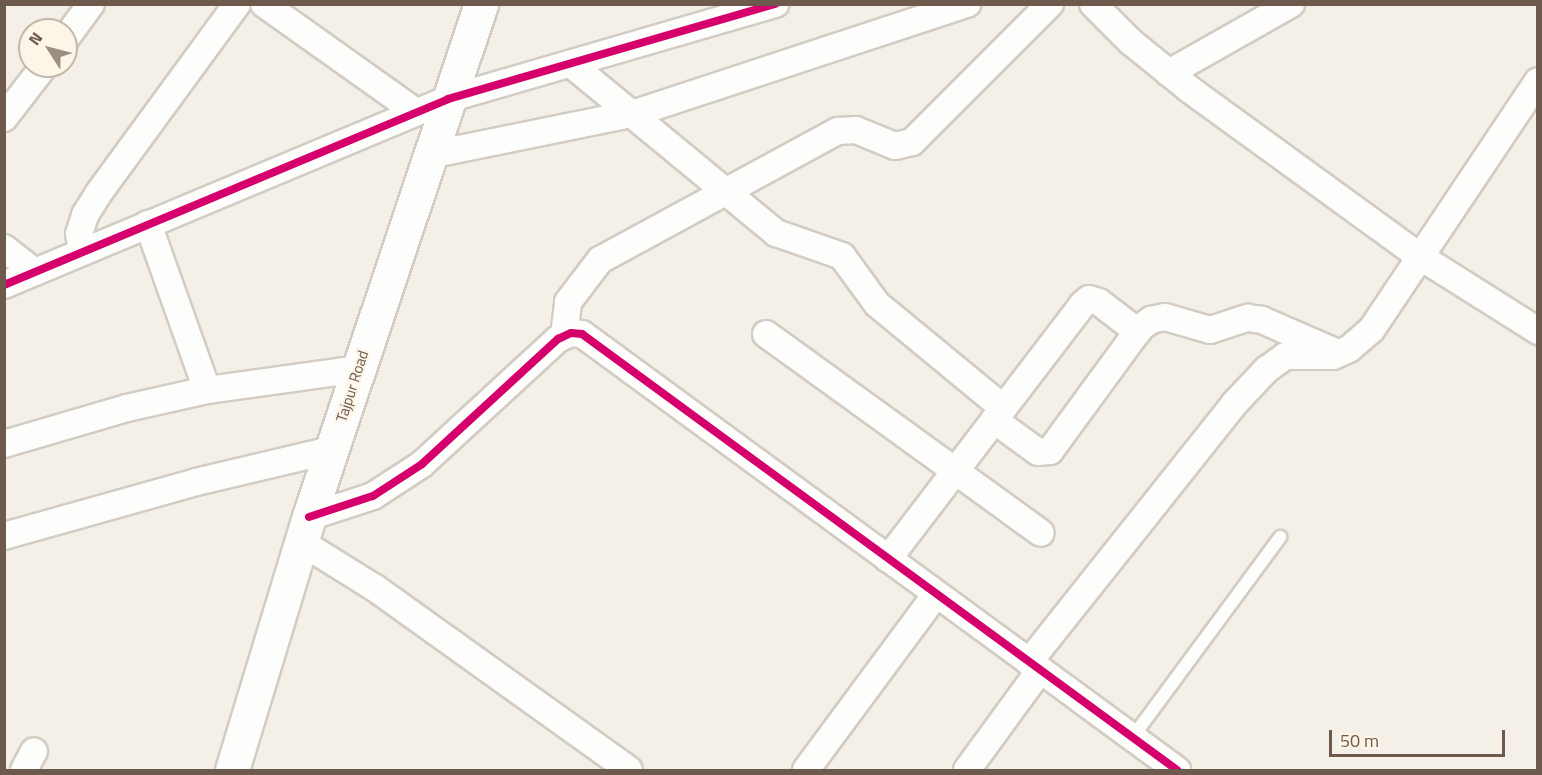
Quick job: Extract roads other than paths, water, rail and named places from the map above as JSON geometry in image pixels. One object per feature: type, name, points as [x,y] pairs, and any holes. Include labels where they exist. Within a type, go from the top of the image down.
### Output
[{"type":"main road","name":"Tajpur Road","points":[[232,771],[305,530],[481,4]]},
{"type":"street","points":[[78,22],[91,4]]},
{"type":"street","points":[[82,252],[79,234],[98,194],[237,4]]},
{"type":"street","points":[[264,4],[416,112]]},
{"type":"street","points":[[4,285],[448,99],[776,4]]},
{"type":"street","points":[[430,155],[632,114],[967,4]]},
{"type":"street","points":[[564,336],[568,302],[600,260],[723,191],[838,131],[856,130],[895,146],[912,142],[1050,4]]},
{"type":"street","points":[[1093,4],[1169,73],[1419,256],[1538,331]]},
{"type":"street","points":[[1169,73],[1290,4]]},
{"type":"street","points":[[571,64],[776,233],[842,256],[877,304],[1038,452],[1050,451],[1138,332],[1151,320],[1165,317],[1210,330],[1248,318],[1262,320],[1339,353]]},
{"type":"street","points":[[4,118],[35,78]]},
{"type":"street","points":[[967,771],[1035,666],[1234,404],[1266,370],[1285,356],[1339,353],[1372,329],[1538,81]]},
{"type":"street","points":[[148,225],[207,390]]},
{"type":"street","points":[[4,249],[35,272]]},
{"type":"street","points":[[888,559],[1089,298],[1138,332]]},
{"type":"street","points":[[629,771],[375,588],[305,530],[373,496],[422,464],[564,336],[582,334],[593,341],[1177,771]]},
{"type":"street","points":[[766,334],[1041,533]]},
{"type":"street","points":[[4,444],[127,408],[207,390],[358,369]]},
{"type":"street","points":[[4,536],[196,482],[331,450]]},
{"type":"street","points":[[806,771],[936,594]]},
{"type":"lane","points":[[1132,738],[1280,537]]}]
